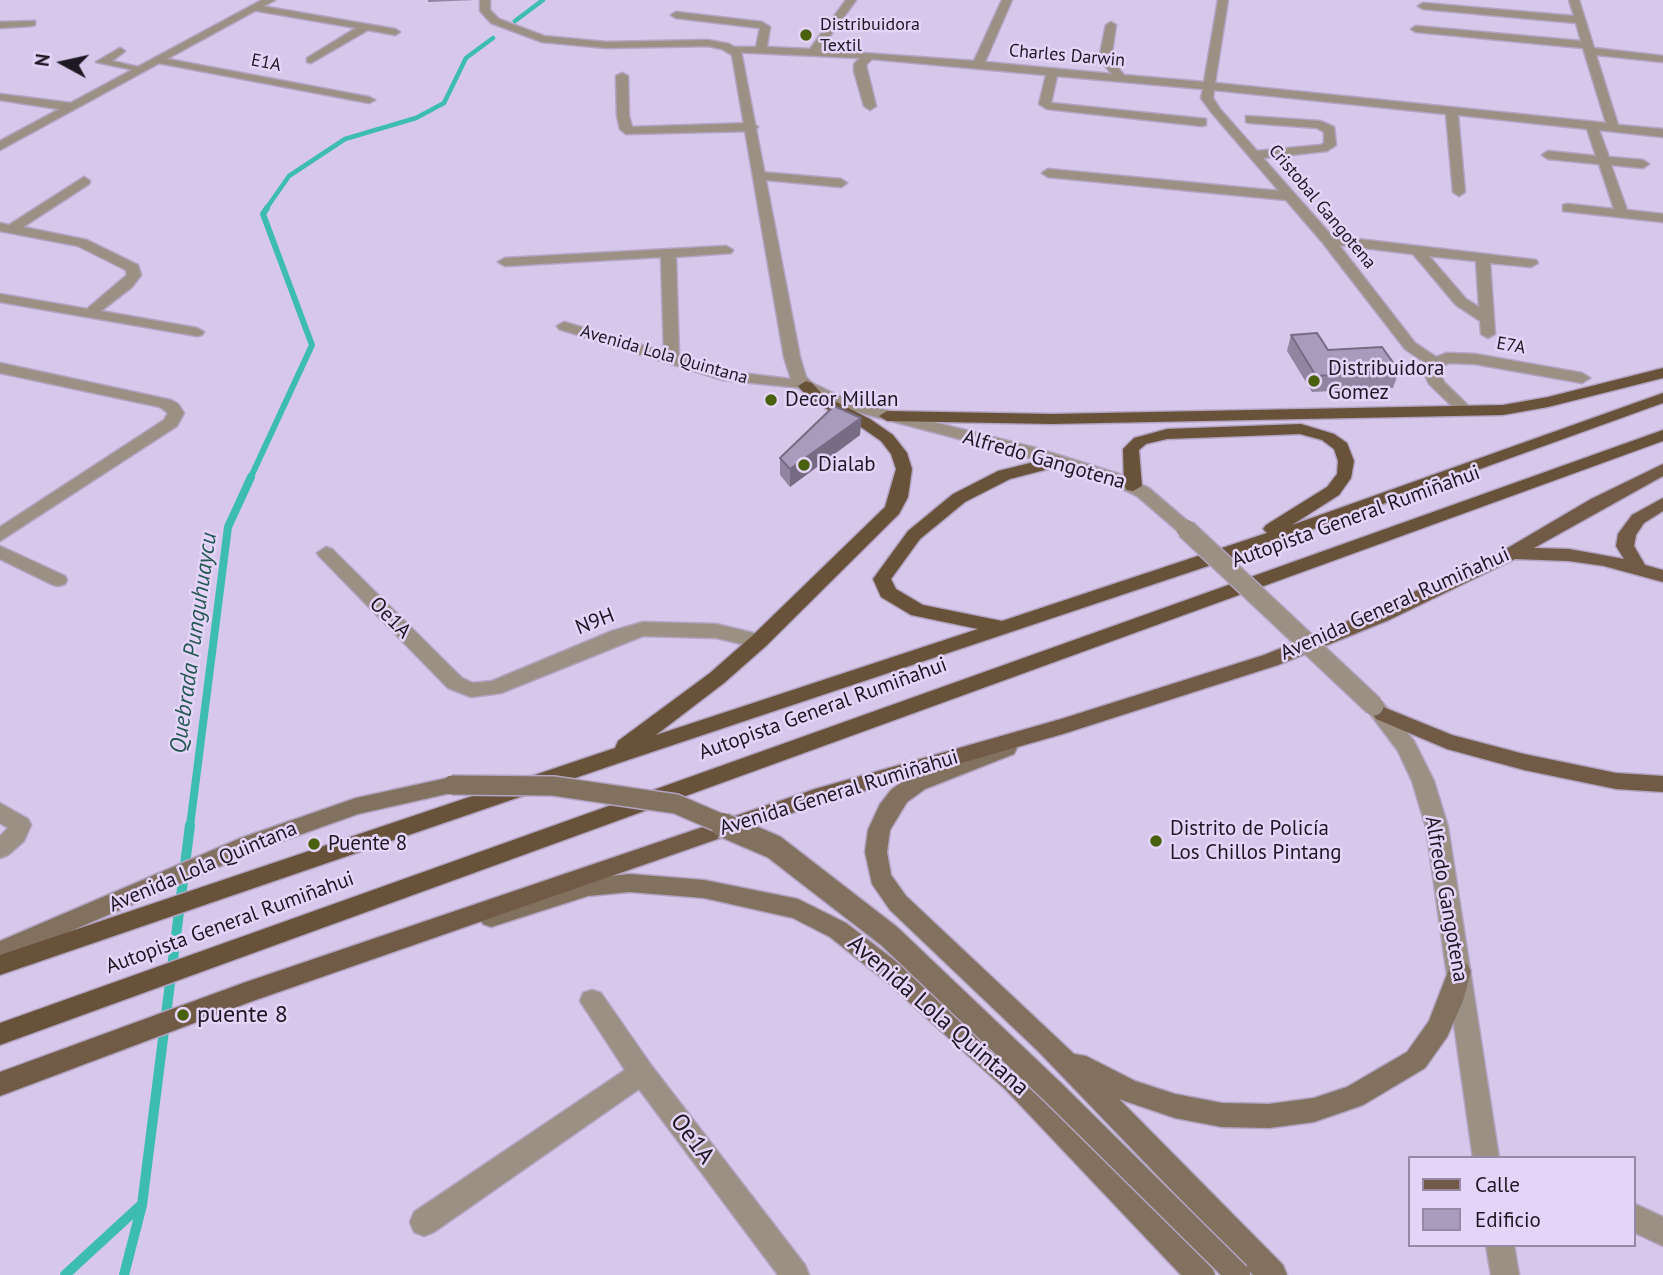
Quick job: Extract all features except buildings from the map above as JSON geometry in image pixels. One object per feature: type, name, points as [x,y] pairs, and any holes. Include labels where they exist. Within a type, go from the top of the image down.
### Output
[{"type":"highway","points":[[887,416],[1052,419],[1503,410],[1548,402],[1663,373]]},
{"type":"highway","points":[[611,757],[717,678],[892,510],[899,497],[904,469],[899,453],[887,438],[864,422],[817,398],[806,386]]},
{"type":"highway","name":"Autopista General Rumiñahui","points":[[0,965],[611,757],[1241,549],[1663,398]]},
{"type":"highway","points":[[1133,486],[1131,449],[1140,441],[1167,434],[1301,429],[1328,437],[1341,447],[1346,461],[1345,474],[1333,491],[1241,549]]},
{"type":"highway","name":"Autopista General Rumiñahui","points":[[0,1034],[1663,435]]},
{"type":"highway","points":[[1000,627],[918,610],[888,593],[882,579],[914,535],[959,498],[1004,475],[1058,461]]},
{"type":"main road","name":"Avenida General Rumiñahui","points":[[0,1084],[183,1015],[815,797],[1063,726],[1272,660],[1382,615],[1512,553],[1597,503],[1663,469]]},
{"type":"main road","points":[[1638,568],[1625,546],[1627,534],[1638,519],[1663,503]]},
{"type":"main road","points":[[1512,553],[1569,555],[1638,568],[1663,576]]},
{"type":"main road","points":[[1379,710],[1447,741],[1524,762],[1616,781],[1663,784]]},
{"type":"main road","points":[[1063,726],[917,783],[900,796],[888,810],[879,830],[876,852],[880,877],[898,903],[1048,1044],[1273,1275]]},
{"type":"main road","name":"Avenida Lola Quintana","points":[[0,952],[249,844],[356,806],[452,785],[553,786],[676,804],[774,847],[889,936],[1054,1093],[1238,1275]]},
{"type":"main road","name":"Avenida Lola Quintana","points":[[246,993],[588,887],[630,883],[669,884],[798,909],[838,929],[897,976],[1014,1081],[1201,1275]]},
{"type":"main road","points":[[1048,1044],[1107,1081],[1175,1106],[1222,1115],[1269,1116],[1314,1110],[1354,1097],[1416,1060],[1438,1029],[1451,1001],[1459,971]]},
{"type":"street","points":[[0,146],[270,0]]},
{"type":"street","name":"Charles Darwin","points":[[485,0],[485,11],[495,21],[542,39],[606,45],[708,43],[732,49],[869,55],[1208,86],[1663,133]]},
{"type":"street","points":[[813,52],[851,0]]},
{"type":"street","points":[[978,65],[1007,0]]},
{"type":"street","points":[[1208,86],[1223,0]]},
{"type":"street","points":[[1574,0],[1614,128]]},
{"type":"street","points":[[1423,6],[1580,20]]},
{"type":"street","points":[[256,8],[395,32]]},
{"type":"street","points":[[676,15],[762,25],[765,27],[761,50]]},
{"type":"street","points":[[0,25],[31,23]]},
{"type":"street","points":[[1111,25],[1105,59],[1121,78]]},
{"type":"street","points":[[311,60],[366,27]]},
{"type":"street","points":[[1416,30],[1589,48],[1663,59]]},
{"type":"street","points":[[732,49],[740,60],[792,357],[799,379],[806,386]]},
{"type":"street","points":[[120,51],[102,62],[139,70]]},
{"type":"street","points":[[869,55],[860,64],[859,71],[870,106]]},
{"type":"street","name":"E1A","points":[[157,61],[369,100]]},
{"type":"street","points":[[1052,72],[1045,104],[1051,107],[1202,122]]},
{"type":"street","points":[[622,76],[623,116],[626,128],[630,131],[752,127]]},
{"type":"street","name":"Cristobal Gangotena","points":[[1208,86],[1208,98],[1216,111],[1328,240],[1410,346],[1435,363]]},
{"type":"street","points":[[0,97],[71,107]]},
{"type":"street","points":[[1452,110],[1459,192]]},
{"type":"street","points":[[1250,119],[1320,125],[1330,130],[1330,145],[1323,148],[1253,155]]},
{"type":"street","points":[[1592,126],[1622,214]]},
{"type":"street","points":[[1548,155],[1643,164]]},
{"type":"street","points":[[1048,173],[1288,196]]},
{"type":"street","points":[[760,176],[841,183]]},
{"type":"street","points":[[5,228],[84,181]]},
{"type":"street","points":[[1568,208],[1663,218]]},
{"type":"street","points":[[5,228],[82,243],[133,268],[134,275],[127,284],[90,313]]},
{"type":"street","points":[[1328,240],[1531,263]]},
{"type":"street","points":[[1416,249],[1461,302],[1488,327],[1483,258]]},
{"type":"street","points":[[506,262],[726,250]]},
{"type":"street","points":[[666,254],[670,258],[673,341],[671,359]]},
{"type":"street","points":[[0,298],[197,332]]},
{"type":"street","name":"Avenida Lola Quintana","points":[[564,326],[740,379],[806,386]]},
{"type":"street","name":"E7A","points":[[1435,363],[1447,358],[1475,359],[1582,378]]},
{"type":"street","points":[[1435,363],[1432,373],[1437,384],[1465,411]]},
{"type":"street","points":[[0,368],[164,403],[176,413],[171,424],[0,535]]},
{"type":"street","name":"Alfredo Gangotena","points":[[806,386],[844,404],[1058,461],[1133,486],[1186,529],[1379,710],[1407,747],[1423,781],[1437,827],[1486,1156]]},
{"type":"street","points":[[0,552],[58,580]]},
{"type":"street","name":"Oe1A","points":[[326,553],[454,683]]},
{"type":"street","name":"N9H","points":[[454,683],[471,690],[494,688],[619,636],[643,629],[716,631],[759,640]]},
{"type":"street","points":[[0,812],[20,825],[6,844]]},
{"type":"street","name":"Oe1A","points":[[592,1000],[642,1073],[795,1275]]},
{"type":"street","points":[[424,1222],[642,1073]]},
{"type":"street","points":[[1635,1218],[1663,1232]]},
{"type":"street","points":[[1500,1247],[1505,1275]]},
{"type":"waterway","name":"Quebrada Punguhuaycu","points":[[515,21],[543,0]]},
{"type":"waterway","name":"Quebrada Punguhuaycu","points":[[266,209],[289,176],[345,139],[416,118],[444,103],[466,58],[493,38]]},
{"type":"waterway","name":"Quebrada Punguhuaycu","points":[[250,479],[312,345],[263,214],[267,208]]},
{"type":"waterway","name":"Quebrada Punguhuaycu","points":[[190,826],[228,527],[251,477]]},
{"type":"waterway","name":"Quebrada Punguhuaycu","points":[[124,1275],[142,1205],[190,825]]},
{"type":"waterway","points":[[65,1275],[140,1206]]},
{"type":"place","name":"Distribuidora Textil","points":[[806,35]]},
{"type":"place","name":"Distribuidora Gomez","points":[[1314,381]]},
{"type":"place","name":"Decor Millan","points":[[771,400]]},
{"type":"place","name":"Dialab","points":[[804,465]]},
{"type":"place","name":"Distrito de Policía Los Chillos Pintang","points":[[1156,841]]},
{"type":"place","name":"Puente 8","points":[[314,844]]},
{"type":"place","name":"puente 8","points":[[183,1015]]}]
